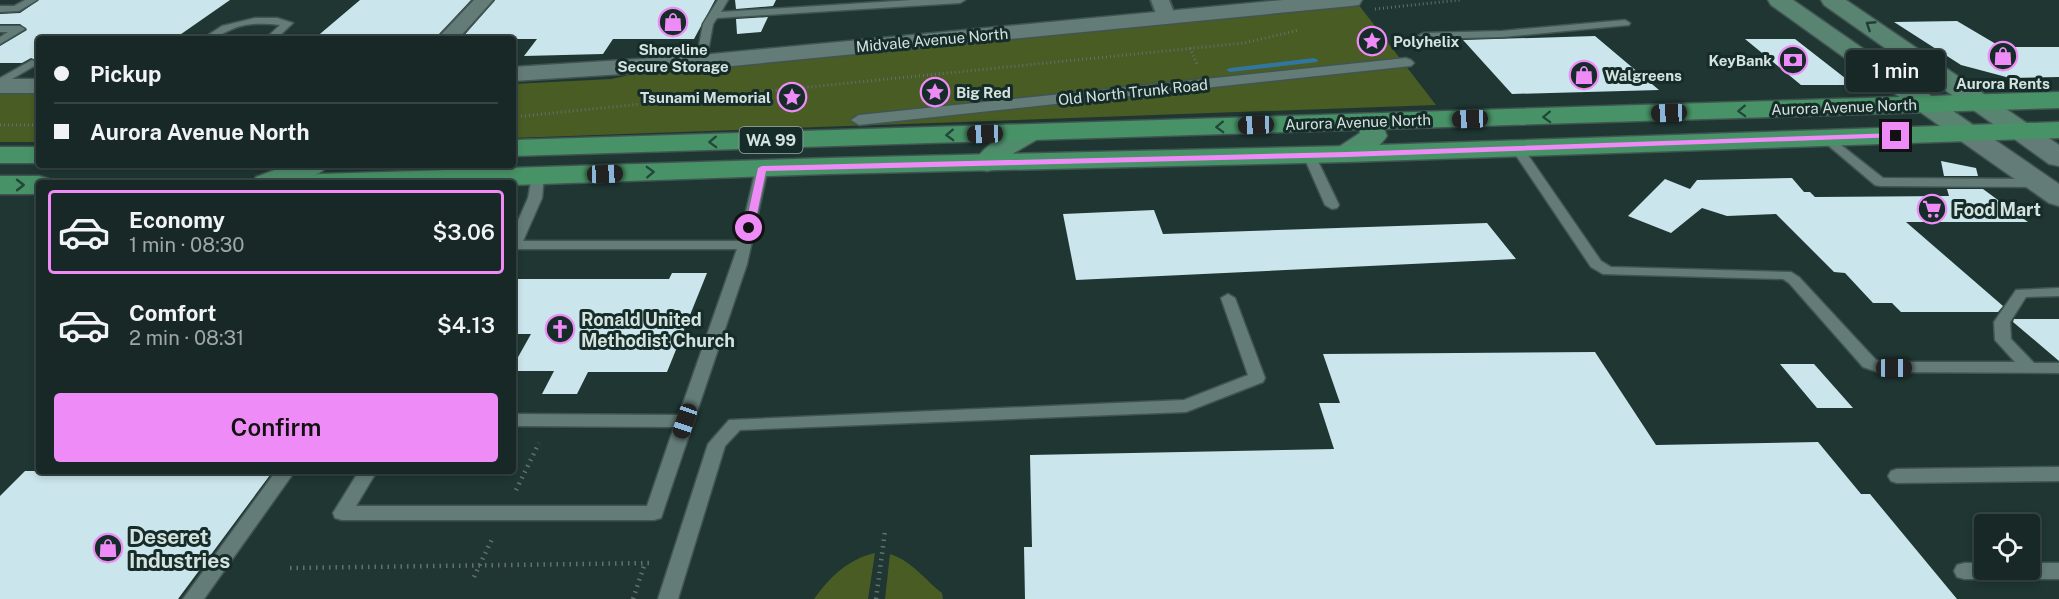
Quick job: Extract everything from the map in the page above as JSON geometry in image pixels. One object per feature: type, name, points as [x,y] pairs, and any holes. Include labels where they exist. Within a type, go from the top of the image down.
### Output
[{"type":"highway","name":"Aurora Avenue North","points":[[516,148],[2059,100]]},
{"type":"highway","name":"Aurora Avenue North","points":[[493,180],[538,176],[762,168],[1347,154],[2059,130]]},
{"type":"highway","points":[[0,155],[36,155]]},
{"type":"highway","points":[[0,185],[36,185]]},
{"type":"main road","points":[[1779,0],[1967,133]]},
{"type":"main road","points":[[1832,0],[2022,132]]},
{"type":"main road","points":[[1347,154],[1374,136],[1370,122]]},
{"type":"main road","points":[[987,163],[1002,148],[1029,133]]},
{"type":"main road","points":[[274,180],[306,168]]},
{"type":"street","points":[[450,36],[484,0]]},
{"type":"street","name":"Midvale Avenue North","points":[[516,74],[701,62],[1163,9],[1361,5]]},
{"type":"street","name":"Old North Trunk Road","points":[[859,120],[1406,63]]},
{"type":"street","points":[[0,85],[36,75]]},
{"type":"street","points":[[2022,132],[2059,158]]},
{"type":"street","points":[[1967,133],[2049,190]]},
{"type":"lane","points":[[0,9],[16,9],[32,0]]},
{"type":"lane","points":[[701,62],[708,24],[723,0]]},
{"type":"lane","points":[[714,15],[960,0]]},
{"type":"lane","points":[[211,36],[237,22],[288,22],[288,25],[274,36]]},
{"type":"lane","points":[[1423,36],[1502,34],[1625,23]]},
{"type":"lane","points":[[0,29],[20,29],[0,41]]},
{"type":"lane","points":[[1827,138],[1880,182],[2049,190]]},
{"type":"lane","points":[[1517,148],[1596,264],[1608,271],[1786,275],[1794,280],[1869,363],[1878,367],[2059,368]]},
{"type":"lane","points":[[1309,155],[1332,205]]},
{"type":"lane","points":[[366,474],[342,513],[654,513],[745,245],[759,192],[762,168]]},
{"type":"lane","points":[[516,241],[535,198],[538,176]]},
{"type":"lane","points":[[516,245],[745,245]]},
{"type":"lane","points":[[2031,368],[2003,340],[2002,322],[2021,293],[2059,292]]},
{"type":"lane","points":[[668,599],[717,444],[735,424],[1186,406],[1257,378],[1228,298]]},
{"type":"lane","points":[[516,420],[685,421]]},
{"type":"lane","points":[[193,599],[284,474]]},
{"type":"lane","points":[[1897,476],[2059,474]]},
{"type":"lane","points":[[1964,571],[2059,571]]},
{"type":"path","points":[[1361,5],[1460,0]]},
{"type":"path","points":[[516,117],[1244,43],[1305,29]]},
{"type":"path","points":[[0,125],[36,125]]},
{"type":"path","points":[[876,599],[885,531]]},
{"type":"path","points":[[633,599],[645,563]]},
{"type":"path","points":[[290,568],[654,563]]},
{"type":"green space","points":[[1358,4],[1436,105],[516,138],[516,84],[611,79],[644,72]]},
{"type":"green space","points":[[0,93],[36,93],[36,142],[0,142]]},
{"type":"green space","points":[[875,553],[868,599],[814,599],[840,570],[856,560]]},
{"type":"green space","points":[[890,554],[905,561],[918,571],[942,593],[943,599],[885,599]]},
{"type":"building","points":[[39,0],[230,0],[178,36],[36,36],[36,60],[31,58],[22,63],[0,63],[0,46],[27,30],[20,24],[0,24],[0,14],[20,13]]},
{"type":"building","points":[[360,0],[471,0],[438,36],[318,36]]},
{"type":"building","points":[[495,0],[715,0],[694,39],[613,39],[603,54],[524,56],[537,39],[516,39],[516,36],[464,36]]},
{"type":"building","points":[[735,0],[776,0],[773,6],[736,9]]},
{"type":"building","points":[[768,17],[761,32],[737,34],[736,19]]},
{"type":"building","name":"Aurora Rents","points":[[1957,21],[2001,47],[2059,47],[2059,77],[2010,78],[1961,65],[1894,22]]},
{"type":"building","points":[[1595,36],[1659,90],[1512,94],[1463,40]]},
{"type":"building","points":[[1745,39],[1795,39],[1854,85],[1801,85]]},
{"type":"building","points":[[1941,161],[1976,168],[1978,176],[1944,176]]},
{"type":"building","points":[[1792,178],[1804,192],[1810,192],[1815,197],[1949,196],[1947,189],[1983,189],[2028,222],[1906,222],[2003,306],[1998,312],[1901,312],[1892,303],[1873,303],[1845,273],[1834,272],[1776,214],[1727,216],[1702,208],[1671,233],[1628,216],[1665,179],[1690,189],[1697,180]]},
{"type":"building","points":[[1154,210],[1163,234],[1487,223],[1516,259],[1076,280],[1063,214]]},
{"type":"building","name":"Ronald United Methodist Church","points":[[672,273],[707,273],[667,372],[588,372],[577,394],[542,394],[554,371],[516,371],[516,361],[531,334],[516,334],[516,279],[669,279]]},
{"type":"building","points":[[2014,319],[2059,319],[2059,361],[2013,322]]},
{"type":"building","points":[[1595,352],[1656,445],[1818,442],[1861,494],[1870,494],[1957,599],[1025,599],[1024,547],[1032,547],[1030,455],[1334,449],[1319,403],[1340,403],[1323,354]]},
{"type":"building","points":[[1780,364],[1814,364],[1853,408],[1817,408]]},
{"type":"building","name":"Deseret Industries","points":[[25,471],[36,471],[36,474],[271,474],[178,599],[0,599],[0,496]]},
{"type":"waterway","points":[[1230,70],[1314,60]]},
{"type":"place","name":"Shoreline Secure Storage","points":[[673,22]]},
{"type":"place","name":"Polyhelix","points":[[1372,41]]},
{"type":"place","name":"Aurora Rents","points":[[2003,56]]},
{"type":"place","name":"KeyBank","points":[[1793,60]]},
{"type":"place","name":"Walgreens","points":[[1584,75]]},
{"type":"place","name":"Big Red","points":[[935,92]]},
{"type":"place","name":"Tsunami Memorial","points":[[792,97]]},
{"type":"place","name":"Food Mart","points":[[1932,209]]},
{"type":"place","name":"Ronald United Methodist Church","points":[[560,329]]},
{"type":"place","name":"Deseret Industries","points":[[108,548]]},
{"type":"route","points":[[749,228],[759,192],[762,168],[1347,154],[1896,136]]}]
